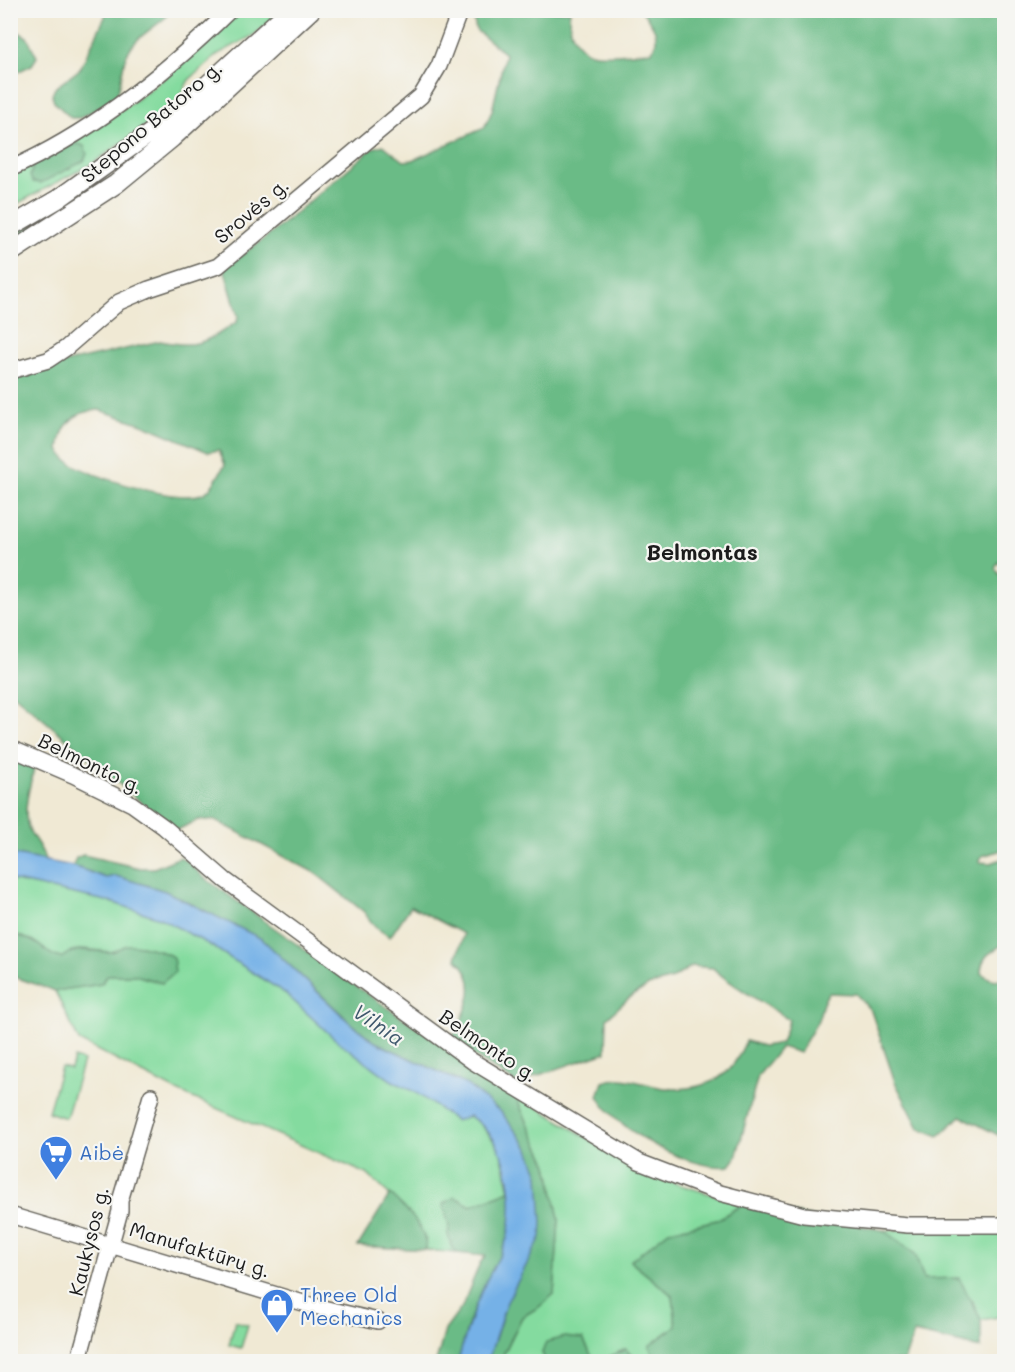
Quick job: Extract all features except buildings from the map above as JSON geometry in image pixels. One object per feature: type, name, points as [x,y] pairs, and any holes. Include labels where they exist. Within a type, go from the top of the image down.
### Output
[{"type":"main road","name":"Stepono Batoro g.","points":[[10,227],[98,171],[170,119],[290,10]]},
{"type":"main road","name":"Stepono Batoro g.","points":[[10,253],[116,184],[172,138],[311,10]]},
{"type":"main road","points":[[10,214],[98,171]]},
{"type":"street","name":"Stepono Batoro g.","points":[[10,169],[33,159],[150,83],[230,10]]},
{"type":"street","name":"Srovės g.","points":[[10,371],[48,360],[66,348],[119,302],[149,289],[218,266],[421,96],[439,66],[460,10]]},
{"type":"street","name":"Belmonto g.","points":[[10,748],[132,804],[164,827],[234,887],[472,1061],[639,1162],[720,1193],[804,1215],[908,1225],[1005,1225]]},
{"type":"street","name":"Kaukysos g.","points":[[78,1362],[120,1211],[120,1201],[151,1096]]},
{"type":"street","name":"Manufaktūrų g.","points":[[10,1215],[310,1305],[378,1321]]},
{"type":"green space","points":[[106,11],[168,11],[166,17],[138,39],[129,50],[115,99],[80,118],[71,118],[54,102],[52,95],[55,88],[80,69]]},
{"type":"green space","points":[[238,11],[281,11],[254,35],[218,54],[189,80],[175,105],[93,163],[11,207],[11,194],[15,192],[15,173],[77,139],[134,101],[186,59]]},
{"type":"green space","points":[[472,11],[570,11],[571,29],[580,46],[591,53],[612,54],[652,51],[656,35],[642,11],[1004,11],[1004,567],[998,562],[995,568],[1004,581],[1004,846],[1002,850],[982,856],[979,862],[991,863],[1002,859],[1004,862],[1004,944],[985,958],[981,973],[992,979],[1004,978],[1004,1138],[961,1116],[939,1136],[919,1128],[895,1082],[871,1011],[856,994],[829,993],[824,1000],[817,1022],[800,1053],[781,1047],[758,1076],[736,1158],[730,1166],[714,1166],[676,1155],[637,1135],[607,1109],[598,1096],[603,1082],[622,1079],[674,1089],[707,1083],[717,1079],[732,1066],[746,1041],[763,1046],[781,1043],[789,1020],[713,968],[692,966],[672,979],[648,986],[629,998],[607,1018],[606,1052],[516,1083],[451,1041],[469,998],[469,978],[456,958],[464,934],[411,906],[390,937],[375,927],[364,912],[315,873],[215,820],[198,820],[175,831],[11,692],[11,375],[160,341],[193,344],[217,335],[237,322],[238,316],[224,268],[273,232],[373,148],[383,145],[404,161],[413,160],[484,128],[492,111],[505,54],[476,30]],"holes":[[[99,410],[142,424],[208,452],[219,450],[225,465],[206,492],[190,496],[173,495],[134,487],[79,467],[67,460],[59,450],[62,433],[70,421],[82,413]]]},
{"type":"green space","points":[[10,27],[27,37],[37,57],[32,65],[11,75]]},
{"type":"green space","points":[[70,145],[84,146],[87,153],[84,161],[41,183],[33,182],[30,176],[34,164]]},
{"type":"green space","points":[[96,184],[99,188],[11,245],[10,235]]},
{"type":"green space","points":[[10,754],[35,764],[28,796],[26,820],[45,861],[11,854]]},
{"type":"green space","points":[[83,855],[140,868],[154,868],[180,857],[202,876],[351,983],[513,1092],[548,1165],[559,1219],[554,1294],[539,1307],[522,1317],[500,1361],[488,1361],[506,1304],[529,1149],[501,1112],[467,1085],[375,1042],[350,1022],[262,939],[165,891],[116,876],[106,878],[73,866],[76,858]]},
{"type":"green space","points":[[10,880],[111,902],[160,918],[210,945],[285,993],[335,1039],[391,1080],[415,1092],[456,1121],[469,1116],[479,1122],[500,1149],[510,1191],[471,1206],[455,1197],[450,1218],[450,1233],[457,1253],[426,1250],[426,1240],[403,1207],[367,1174],[170,1088],[79,1041],[55,991],[101,984],[107,975],[135,975],[162,983],[161,950],[151,951],[142,946],[110,952],[85,949],[71,951],[62,958],[54,957],[32,940],[16,936],[11,929]]},
{"type":"green space","points":[[11,929],[61,958],[79,950],[111,952],[129,945],[149,948],[173,957],[175,972],[162,983],[135,975],[108,975],[101,984],[55,991],[11,976]]},
{"type":"green space","points":[[74,1058],[83,1061],[66,1118],[48,1112],[61,1067],[71,1069]]},
{"type":"green space","points":[[513,1092],[620,1158],[658,1178],[743,1204],[717,1220],[669,1231],[631,1262],[673,1296],[676,1326],[649,1346],[656,1361],[636,1361],[625,1349],[601,1361],[594,1361],[583,1339],[542,1353],[546,1361],[500,1362],[522,1317],[539,1307],[554,1294],[559,1219],[548,1165]]},
{"type":"green space","points":[[510,1191],[513,1206],[507,1238],[471,1317],[458,1361],[436,1362],[445,1330],[462,1307],[480,1263],[486,1256],[457,1253],[451,1246],[443,1204],[455,1197],[471,1206]]},
{"type":"green space","points":[[390,1194],[419,1226],[423,1233],[426,1250],[358,1246]]},
{"type":"green space","points":[[743,1204],[883,1230],[915,1254],[924,1279],[959,1278],[981,1320],[981,1348],[914,1333],[904,1361],[656,1361],[649,1346],[676,1326],[673,1296],[630,1261],[669,1231],[717,1220]]},
{"type":"green space","points":[[883,1230],[1004,1230],[1004,1316],[981,1320],[972,1300],[924,1279],[915,1254]]},
{"type":"green space","points":[[235,1321],[248,1325],[241,1348],[229,1345]]},
{"type":"green space","points":[[564,1337],[583,1339],[594,1361],[546,1361],[542,1353],[546,1342]]},
{"type":"green space","points":[[626,1349],[636,1361],[601,1361]]},
{"type":"water","points":[[10,854],[73,866],[106,878],[116,876],[165,891],[262,939],[349,1022],[375,1042],[467,1085],[501,1112],[529,1149],[539,1175],[542,1223],[541,1237],[506,1304],[488,1361],[458,1361],[475,1306],[505,1244],[510,1222],[511,1205],[507,1170],[493,1139],[482,1126],[469,1116],[456,1121],[415,1092],[391,1080],[335,1039],[285,993],[210,945],[160,918],[111,902],[11,880]]},
{"type":"place","name":"Aibė","points":[[56,1181]]},
{"type":"place","name":"Three Old Mechanics","points":[[277,1334]]},
{"type":"district","name":"Belmontas","points":[[702,551]]},
{"type":"water label","name":"Vilnia","points":[[379,1024]]}]
